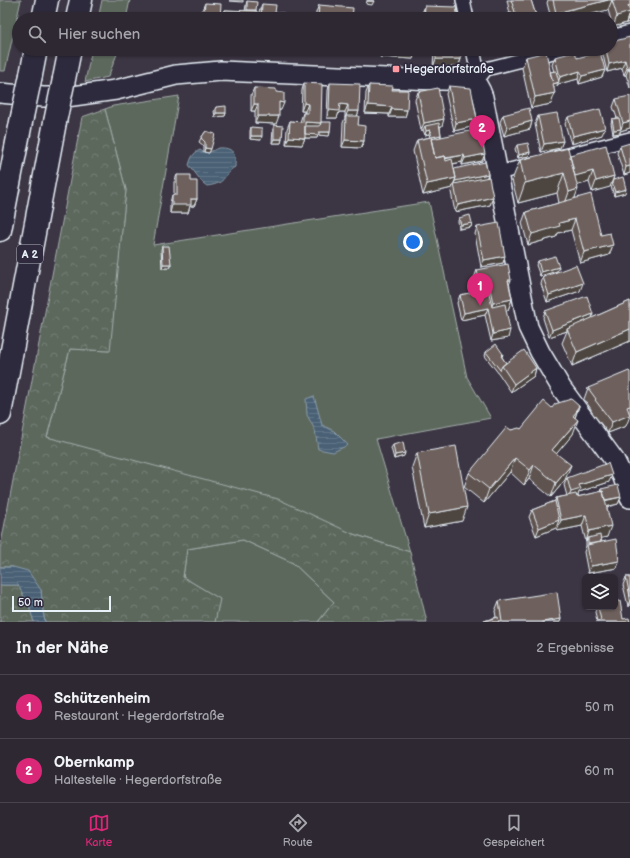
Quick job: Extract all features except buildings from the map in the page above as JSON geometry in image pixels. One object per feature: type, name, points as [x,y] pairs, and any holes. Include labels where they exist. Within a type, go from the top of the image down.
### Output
[{"type":"highway","points":[[44,12],[47,0]]},
{"type":"highway","points":[[78,12],[81,0]]},
{"type":"highway","points":[[0,230],[35,56]]},
{"type":"highway","name":"A 2","points":[[0,414],[69,56]]},
{"type":"street","points":[[463,0],[466,12]]},
{"type":"street","points":[[618,35],[630,32]]},
{"type":"street","points":[[474,56],[478,74],[474,84]]},
{"type":"street","points":[[474,84],[486,69],[537,56]]},
{"type":"street","points":[[0,93],[43,97],[66,97],[116,90],[176,75],[221,71],[453,81],[474,84],[480,90],[483,97],[528,326],[540,352],[562,389],[627,475],[630,498]]},
{"type":"street","points":[[498,173],[630,139]]},
{"type":"green space","points":[[0,0],[21,0],[18,12],[12,12],[12,40],[5,71],[0,71]]},
{"type":"green space","points":[[102,0],[130,0],[127,12],[99,12]]},
{"type":"green space","points":[[91,56],[116,56],[108,77],[85,82]]},
{"type":"green space","points":[[179,96],[153,245],[429,202],[467,377],[491,418],[376,439],[410,552],[47,437],[70,349],[109,351],[126,190],[105,109],[113,106]]},
{"type":"green space","points":[[105,109],[126,190],[110,351],[70,349],[47,437],[278,499],[353,534],[410,552],[427,622],[318,622],[334,602],[293,563],[243,540],[187,549],[183,577],[220,599],[215,622],[45,622],[41,590],[13,567],[0,567],[0,549],[82,117]]},
{"type":"green space","points":[[243,540],[293,563],[334,602],[318,622],[215,622],[219,599],[183,577],[187,549]]},
{"type":"green space","points":[[0,585],[18,585],[29,606],[34,622],[0,622]]},
{"type":"water","points":[[218,148],[227,149],[232,152],[235,158],[235,167],[222,181],[214,185],[207,186],[189,165],[193,156],[198,151],[200,150],[207,152]]},
{"type":"water","points":[[314,396],[322,425],[334,431],[348,445],[333,452],[318,449],[315,430],[307,415],[306,399]]},
{"type":"water","points":[[0,567],[13,567],[28,571],[41,590],[45,622],[34,622],[29,606],[18,585],[0,585]]},
{"type":"place","name":"Hegerdorfstraße","points":[[396,69]]},
{"type":"place","name":"Obernkamp","points":[[482,148]]},
{"type":"place","name":"Schützenheim","points":[[480,306]]}]
